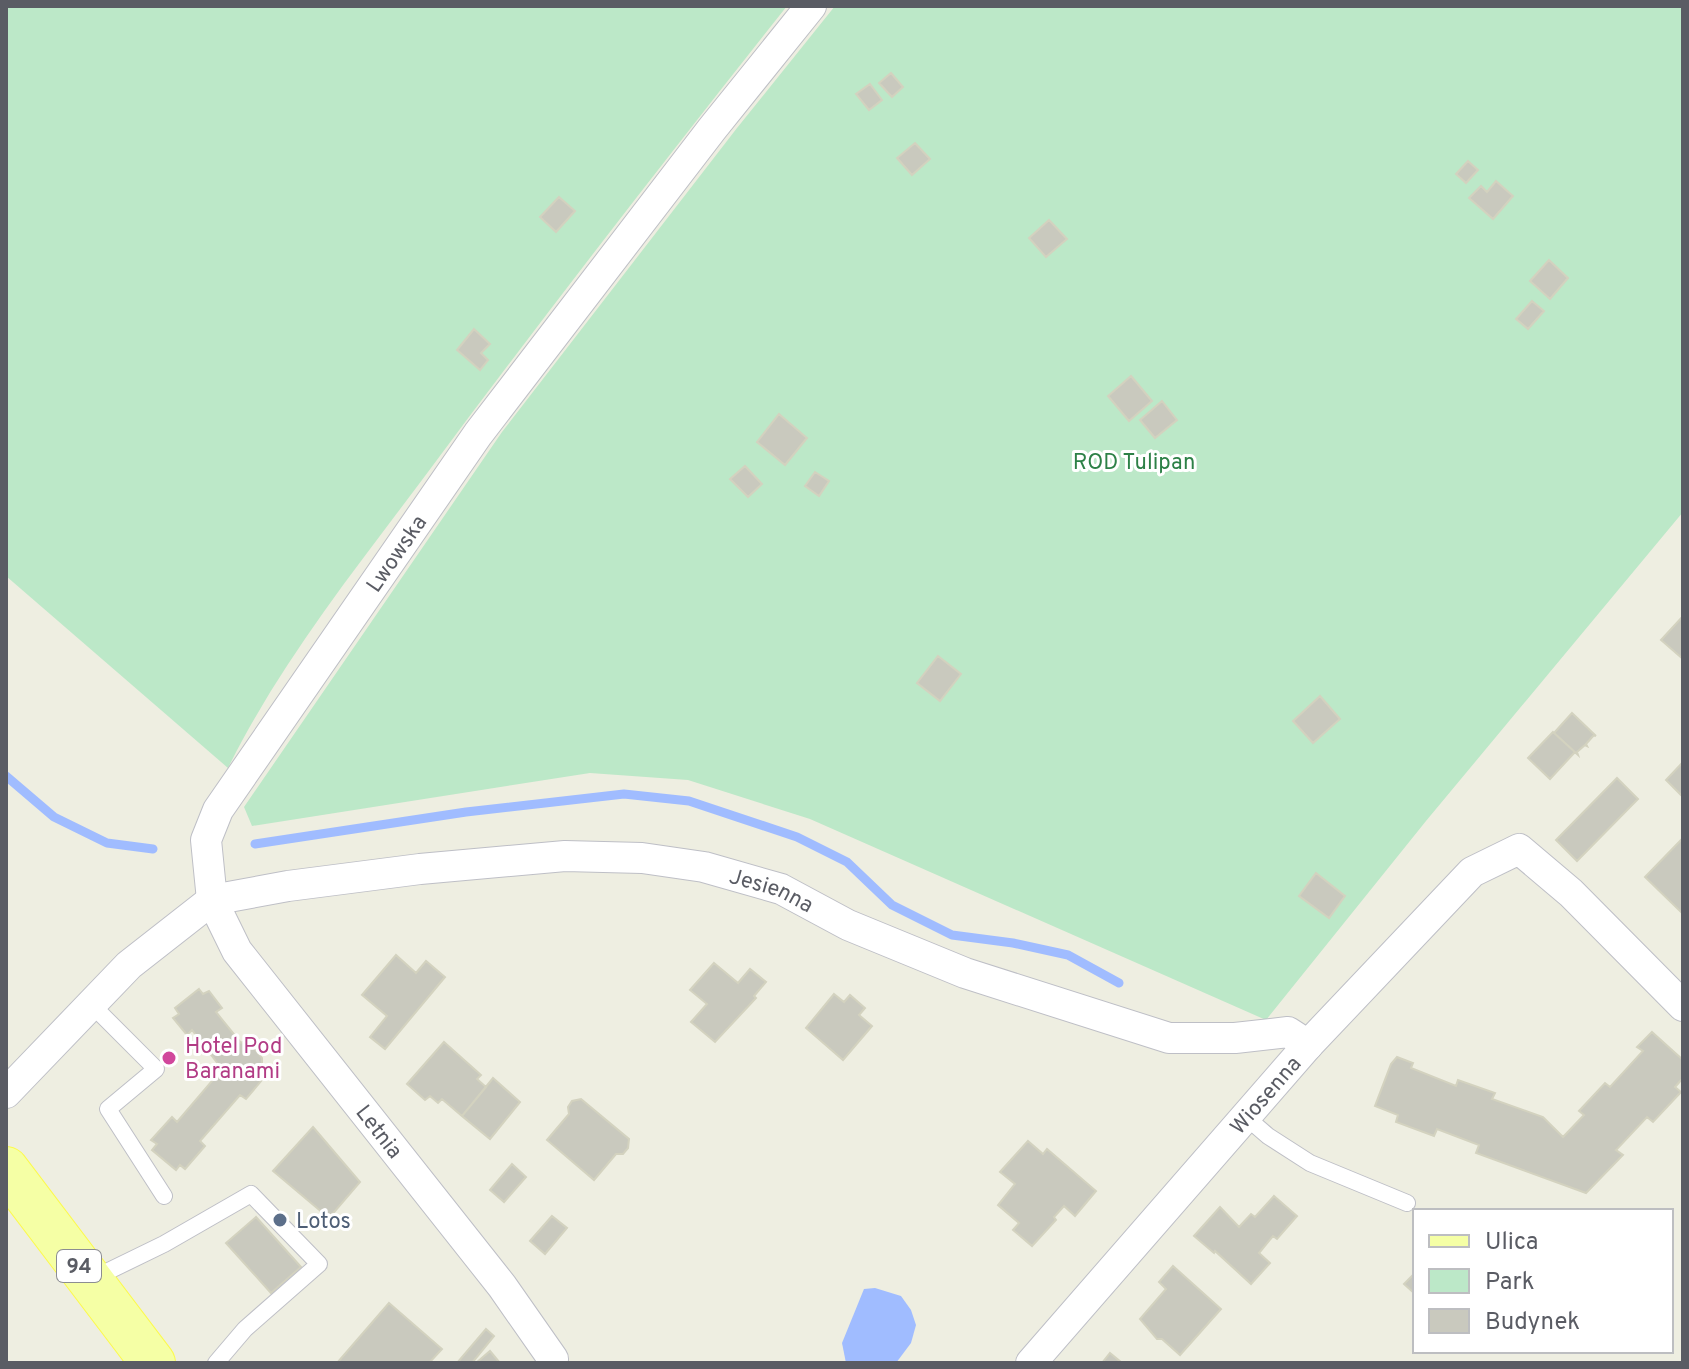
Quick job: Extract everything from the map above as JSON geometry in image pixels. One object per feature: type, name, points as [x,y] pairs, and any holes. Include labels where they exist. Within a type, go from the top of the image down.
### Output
[{"type":"main road","name":"94","points":[[6,1169],[153,1363]]},
{"type":"street","name":"Lwowska","points":[[212,900],[206,840],[218,810],[268,735],[478,434],[712,129],[811,6]]},
{"type":"street","name":"Wiosenna","points":[[1031,1363],[1308,1045],[1472,872],[1519,849],[1571,893],[1683,1006]]},
{"type":"street","name":"Jesienna","points":[[212,900],[288,886],[420,869],[565,856],[642,858],[704,867],[781,889],[848,925],[965,973],[1169,1038],[1235,1038],[1288,1032],[1308,1045]]},
{"type":"street","points":[[6,1093],[129,965],[212,900]]},
{"type":"street","name":"Letnia","points":[[212,900],[237,951],[502,1286],[553,1359]]},
{"type":"lane","points":[[91,1004],[156,1069],[108,1109],[164,1196]]},
{"type":"lane","points":[[1246,1117],[1268,1136],[1310,1163],[1407,1203]]},
{"type":"lane","points":[[89,1281],[164,1244],[251,1194],[319,1264],[245,1329],[216,1363]]},
{"type":"green space","points":[[6,6],[787,6],[561,296],[347,579],[272,690],[228,768],[6,576]]},
{"type":"green space","name":"ROD Tulipan","points":[[835,6],[1683,6],[1683,512],[1426,821],[1266,1020],[810,819],[688,780],[590,773],[252,826],[244,807],[502,432]]},
{"type":"water","points":[[875,1288],[901,1296],[911,1310],[916,1325],[911,1343],[896,1363],[846,1363],[842,1343],[864,1289]]},
{"type":"building","points":[[891,73],[903,87],[892,97],[879,83]]},
{"type":"building","points":[[870,84],[882,100],[869,110],[856,94]]},
{"type":"building","points":[[915,143],[930,159],[912,175],[897,158]]},
{"type":"building","points":[[1468,161],[1478,170],[1466,183],[1456,174]]},
{"type":"building","points":[[1496,181],[1513,196],[1493,219],[1469,198],[1481,186],[1487,192]]},
{"type":"building","points":[[559,197],[575,211],[556,232],[540,217]]},
{"type":"building","points":[[1049,220],[1067,239],[1046,257],[1029,238]]},
{"type":"building","points":[[1549,260],[1568,278],[1550,299],[1530,281]]},
{"type":"building","points":[[1532,301],[1544,311],[1528,329],[1516,319]]},
{"type":"building","points":[[474,329],[490,344],[481,353],[488,360],[480,370],[457,350]]},
{"type":"building","points":[[1131,376],[1152,401],[1129,421],[1108,396]]},
{"type":"building","points":[[1162,401],[1177,420],[1155,438],[1140,420]]},
{"type":"building","points":[[779,414],[807,438],[785,465],[757,442]]},
{"type":"building","points":[[745,466],[762,484],[748,497],[730,479]]},
{"type":"building","points":[[815,472],[829,481],[819,496],[805,486]]},
{"type":"building","points":[[1683,616],[1683,659],[1661,640]]},
{"type":"building","points":[[938,656],[961,674],[940,701],[917,683]]},
{"type":"building","points":[[1320,696],[1340,719],[1313,743],[1293,721]]},
{"type":"building","points":[[1572,713],[1596,736],[1577,752],[1578,755],[1554,733]]},
{"type":"building","points":[[1553,732],[1575,752],[1550,779],[1528,758]]},
{"type":"building","points":[[1683,762],[1683,797],[1666,780]]},
{"type":"building","points":[[1617,778],[1638,799],[1577,861],[1556,840]]},
{"type":"building","points":[[1681,840],[1683,842],[1683,914],[1645,877]]},
{"type":"building","points":[[1316,873],[1345,896],[1329,918],[1299,896]]},
{"type":"building","points":[[396,955],[416,973],[426,961],[445,977],[385,1049],[370,1037],[387,1016],[362,995]]},
{"type":"building","points":[[714,963],[738,983],[750,969],[766,982],[754,996],[756,998],[715,1042],[691,1022],[707,1004],[690,990]]},
{"type":"building","points":[[199,989],[203,994],[209,991],[222,1008],[216,1012],[241,1043],[247,1039],[262,1058],[262,1080],[246,1099],[240,1095],[200,1141],[205,1146],[185,1169],[180,1165],[176,1170],[152,1150],[157,1144],[151,1140],[172,1117],[177,1122],[218,1074],[218,1064],[192,1030],[187,1035],[173,1018],[179,1014],[175,1008]]},
{"type":"building","points":[[834,994],[844,1002],[850,995],[865,1008],[859,1015],[872,1026],[843,1060],[806,1028]]},
{"type":"building","points":[[1652,1032],[1683,1060],[1683,1078],[1675,1087],[1681,1092],[1653,1122],[1647,1117],[1616,1150],[1623,1155],[1586,1193],[1476,1153],[1479,1145],[1437,1129],[1434,1136],[1396,1122],[1398,1115],[1375,1106],[1391,1064],[1397,1057],[1413,1063],[1411,1068],[1456,1086],[1458,1080],[1495,1093],[1492,1099],[1543,1117],[1563,1137],[1584,1115],[1579,1111],[1605,1083],[1610,1087],[1643,1051],[1637,1047]]},
{"type":"building","points":[[444,1042],[481,1075],[477,1079],[486,1087],[462,1116],[442,1099],[438,1103],[430,1096],[425,1100],[407,1084]]},
{"type":"building","points":[[493,1078],[520,1102],[490,1139],[462,1116]]},
{"type":"building","points":[[581,1099],[629,1139],[628,1148],[623,1154],[616,1154],[594,1180],[547,1140],[569,1114],[568,1107],[572,1101]]},
{"type":"building","points":[[313,1127],[360,1182],[329,1218],[273,1171]]},
{"type":"building","points":[[1028,1141],[1043,1154],[1047,1149],[1096,1191],[1075,1216],[1064,1206],[1054,1217],[1056,1220],[1032,1246],[1013,1230],[1019,1223],[998,1205],[1015,1184],[1000,1172]]},
{"type":"building","points":[[512,1164],[526,1177],[504,1202],[490,1190]]},
{"type":"building","points":[[1274,1196],[1297,1216],[1277,1239],[1273,1236],[1259,1253],[1270,1263],[1251,1284],[1194,1236],[1220,1207],[1239,1227],[1251,1214],[1255,1217]]},
{"type":"building","points":[[552,1216],[567,1228],[545,1254],[530,1241]]},
{"type":"building","points":[[256,1217],[301,1267],[271,1293],[226,1243]]},
{"type":"building","points":[[1173,1266],[1221,1309],[1180,1355],[1162,1339],[1157,1339],[1140,1319],[1166,1289],[1159,1282]]},
{"type":"building","points":[[1413,1275],[1413,1292],[1404,1284]]},
{"type":"building","points":[[389,1303],[442,1349],[429,1363],[337,1363]]},
{"type":"building","points":[[486,1329],[494,1336],[472,1363],[457,1363]]},
{"type":"building","points":[[490,1351],[500,1363],[476,1363]]},
{"type":"building","points":[[1110,1353],[1121,1362],[1126,1363],[1102,1363]]},
{"type":"waterway","points":[[6,776],[54,817],[107,843],[153,849]]},
{"type":"waterway","points":[[255,844],[466,812],[624,794],[689,801],[797,837],[847,862],[892,905],[952,935],[1013,943],[1068,955],[1119,983]]},
{"type":"place","name":"Hotel Pod Baranami","points":[[169,1058]]},
{"type":"place","name":"Lotos","points":[[280,1220]]}]
